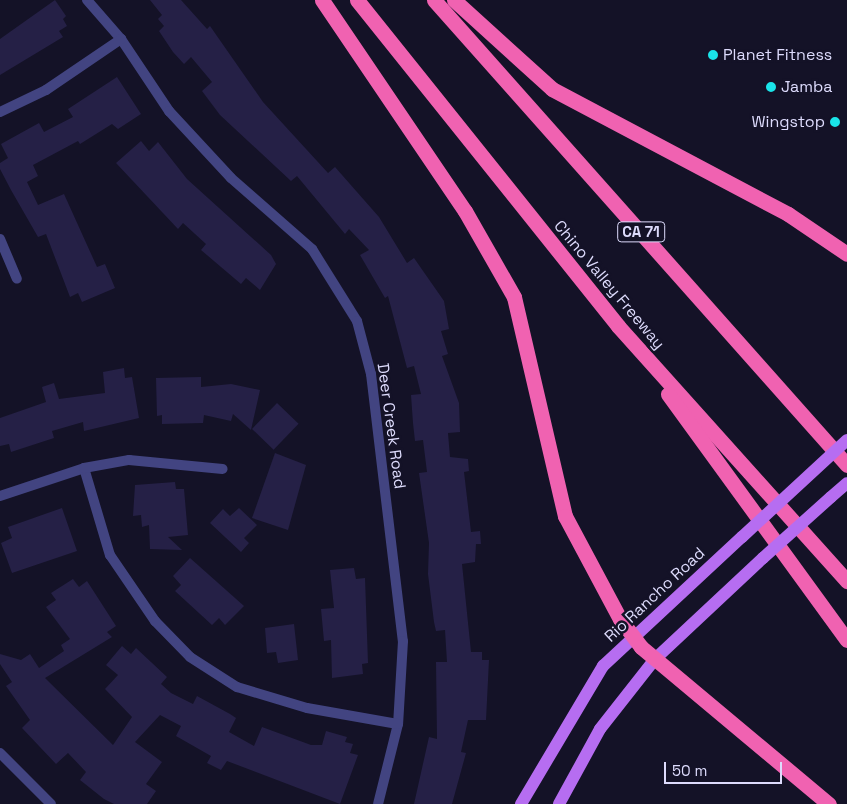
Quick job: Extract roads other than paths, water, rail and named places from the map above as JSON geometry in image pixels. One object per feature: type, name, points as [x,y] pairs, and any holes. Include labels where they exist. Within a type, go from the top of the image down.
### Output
[{"type":"highway","points":[[322,0],[465,211],[514,297],[565,516],[632,636],[655,659],[829,804]]},
{"type":"highway","name":"Chino Valley Freeway","points":[[357,0],[618,326],[847,581]]},
{"type":"highway","name":"CA 71","points":[[434,0],[847,465]]},
{"type":"highway","points":[[454,0],[552,89],[788,214],[847,254]]},
{"type":"highway","points":[[618,326],[847,640]]},
{"type":"main road","name":"Rio Rancho Road","points":[[521,804],[572,712],[603,666],[632,636],[847,440]]},
{"type":"main road","points":[[559,804],[600,729],[655,659],[847,483]]},
{"type":"street","name":"Deer Creek Road","points":[[87,0],[121,38],[169,111],[231,178],[312,249],[357,321],[371,374],[403,642],[398,724],[378,804]]},
{"type":"street","points":[[0,112],[46,90],[121,38]]},
{"type":"street","points":[[0,239],[17,279]]},
{"type":"street","points":[[0,496],[84,468],[129,460],[223,469]]},
{"type":"street","points":[[84,468],[110,555],[155,621],[190,657],[237,687],[307,708],[398,724]]},
{"type":"street","points":[[0,753],[51,804]]},
{"type":"place","name":"Planet Fitness","points":[[713,55]]},
{"type":"place","name":"Jamba","points":[[771,87]]},
{"type":"place","name":"Wingstop","points":[[835,122]]}]
